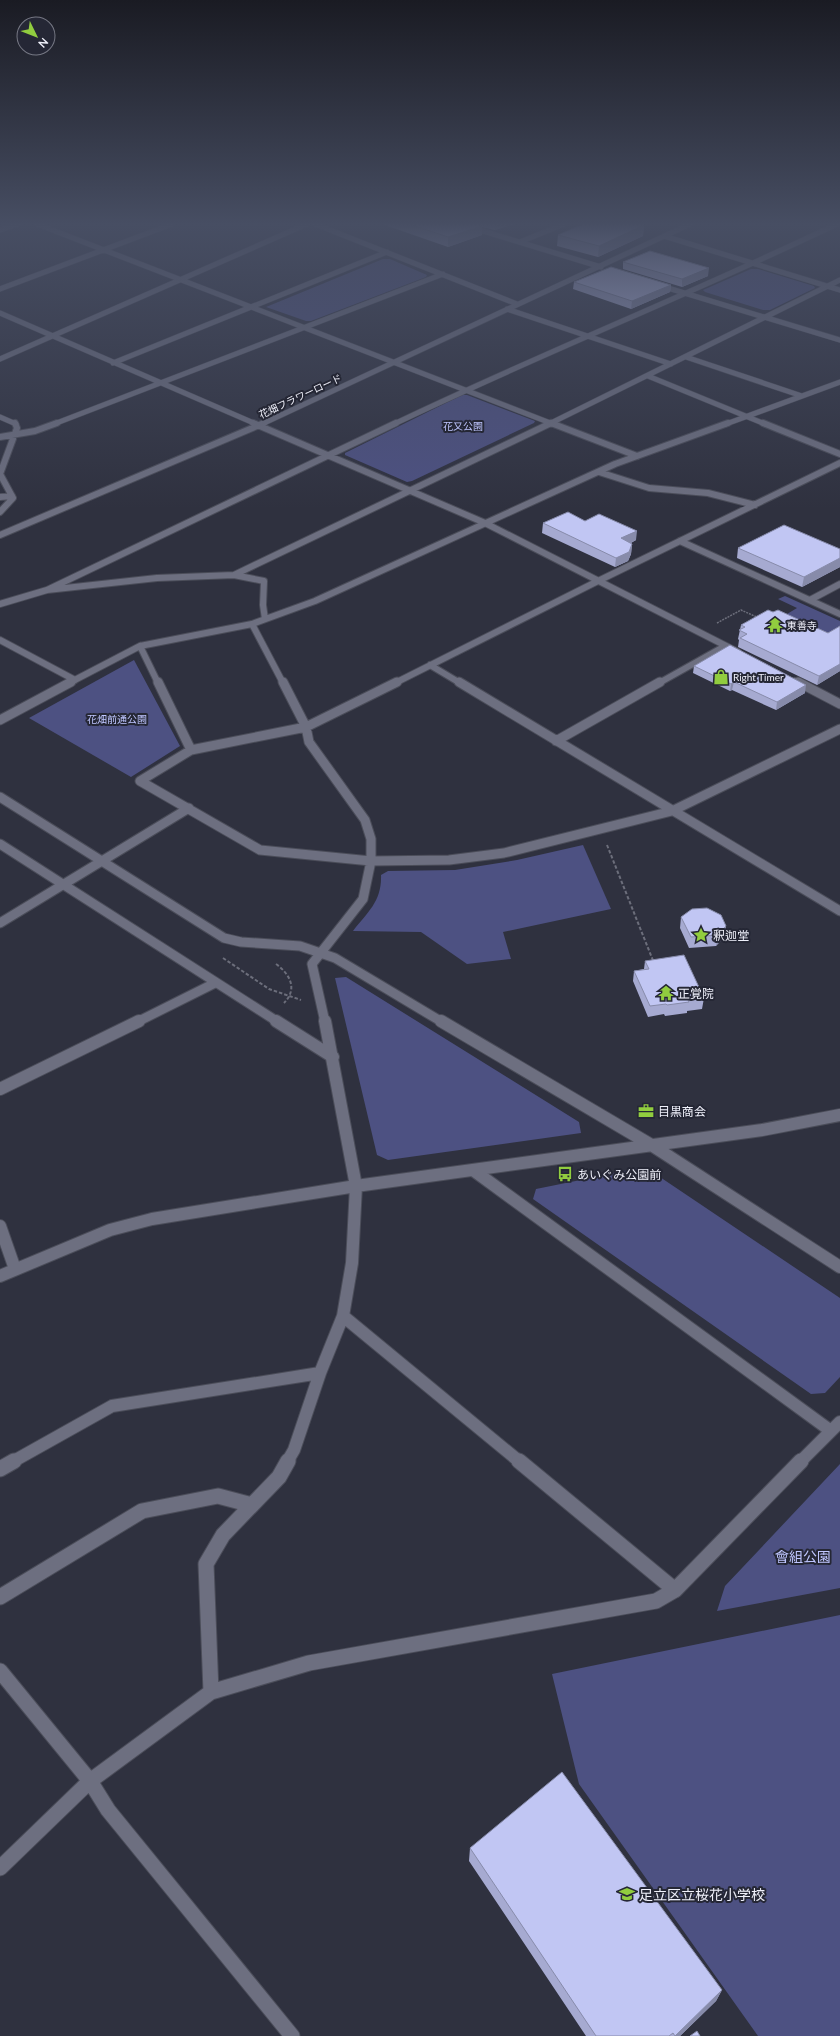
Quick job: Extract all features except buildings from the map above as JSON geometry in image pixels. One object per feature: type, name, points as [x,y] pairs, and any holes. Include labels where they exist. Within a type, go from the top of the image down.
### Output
[{"type":"street","points":[[14,319],[160,384],[259,425],[485,523],[745,656]]},
{"type":"street","points":[[0,359],[90,319]]},
{"type":"street","points":[[113,363],[224,319]]},
{"type":"street","points":[[284,319],[637,456]]},
{"type":"street","points":[[0,437],[35,431],[330,319]]},
{"type":"street","name":"花畑フラワーロード","points":[[3,534],[259,425],[486,319]]},
{"type":"street","points":[[537,319],[671,364]]},
{"type":"street","points":[[47,590],[466,389],[626,319]]},
{"type":"street","points":[[234,575],[764,319]]},
{"type":"street","points":[[769,319],[840,340]]},
{"type":"street","points":[[686,357],[802,396]]},
{"type":"street","points":[[648,376],[840,454]]},
{"type":"street","points":[[0,720],[140,646],[252,624],[315,601],[485,523],[637,456],[840,382]]},
{"type":"street","points":[[0,417],[14,422],[17,428],[16,435],[0,474],[13,498],[0,512]]},
{"type":"street","points":[[840,463],[306,726],[191,750],[140,781],[260,850],[372,861],[449,860],[496,854],[601,830],[672,811],[840,729]]},
{"type":"street","points":[[599,472],[649,488],[708,493],[755,505]]},
{"type":"street","points":[[0,497],[12,496]]},
{"type":"street","points":[[0,526],[3,534]]},
{"type":"street","points":[[680,541],[840,614]]},
{"type":"street","points":[[1,601],[47,590],[157,578],[234,575],[264,581],[263,605],[266,619]]},
{"type":"street","points":[[810,600],[840,584]]},
{"type":"street","points":[[211,1692],[206,1564],[223,1535],[279,1477],[294,1450],[320,1373],[343,1316],[352,1263],[356,1186],[333,1057],[312,964],[319,953],[363,899],[372,861],[371,839],[365,820],[309,742],[306,726],[252,624]]},
{"type":"street","points":[[0,640],[75,680]]},
{"type":"street","points":[[140,646],[191,750]]},
{"type":"street","points":[[556,741],[725,646]]},
{"type":"street","points":[[430,665],[840,911]]},
{"type":"street","points":[[786,676],[840,704]]},
{"type":"street","points":[[0,796],[224,938],[241,942],[300,946],[335,958],[653,1146],[840,1267]]},
{"type":"street","points":[[0,923],[101,860],[189,808]]},
{"type":"street","points":[[0,844],[215,983],[333,1057]]},
{"type":"street","points":[[0,1089],[215,983]]},
{"type":"street","points":[[0,1276],[110,1230],[152,1219],[356,1186],[762,1130],[840,1115]]},
{"type":"street","points":[[0,1868],[90,1781],[211,1692],[309,1663],[656,1601],[676,1590],[836,1427],[473,1170]]},
{"type":"street","points":[[0,1226],[15,1269]]},
{"type":"street","points":[[343,1316],[676,1590]]},
{"type":"street","points":[[0,1469],[112,1406],[320,1373]]},
{"type":"street","points":[[0,1596],[142,1511],[218,1496],[252,1505]]},
{"type":"street","points":[[0,1671],[90,1781],[108,1810],[292,2036]]},
{"type":"path","points":[[712,626],[742,610],[761,619]]},
{"type":"path","points":[[601,830],[654,963]]},
{"type":"path","points":[[227,960],[233,960]]},
{"type":"path","points":[[273,962],[283,968],[290,977],[292,989],[290,998],[279,1007]]},
{"type":"green space","points":[[300,319],[316,319],[311,321]]},
{"type":"green space","name":"花又公園","points":[[462,395],[467,395],[535,421],[534,423],[407,482],[345,455],[345,453]]},
{"type":"green space","points":[[785,596],[840,621],[840,627],[814,642],[782,617],[797,608],[778,599]]},
{"type":"green space","name":"花畑前通公園","points":[[134,660],[180,746],[131,777],[29,718]]},
{"type":"green space","points":[[583,845],[611,909],[503,932],[511,959],[467,964],[421,932],[353,931],[373,906],[379,892],[381,875],[388,871],[455,870],[517,860]]},
{"type":"green space","points":[[346,977],[579,1122],[581,1133],[388,1160],[377,1155],[335,978]]},
{"type":"green space","points":[[640,1168],[651,1171],[840,1298],[840,1377],[825,1393],[811,1394],[533,1199],[536,1189]]},
{"type":"green space","name":"會組公園","points":[[840,1464],[840,1588],[717,1611],[725,1586]]},
{"type":"green space","points":[[840,1615],[840,2036],[758,2036],[579,1784],[552,1674]]},
{"type":"place","name":"東善寺","points":[[775,625]]},
{"type":"place","name":"Right Timer","points":[[721,677]]},
{"type":"place","name":"釈迦堂","points":[[701,935]]},
{"type":"place","name":"正覚院","points":[[666,993]]},
{"type":"place","name":"目黒商会","points":[[646,1111]]},
{"type":"place","name":"あいぐみ公園前","points":[[565,1174]]},
{"type":"place","name":"足立区立桜花小学校","points":[[627,1894]]}]
